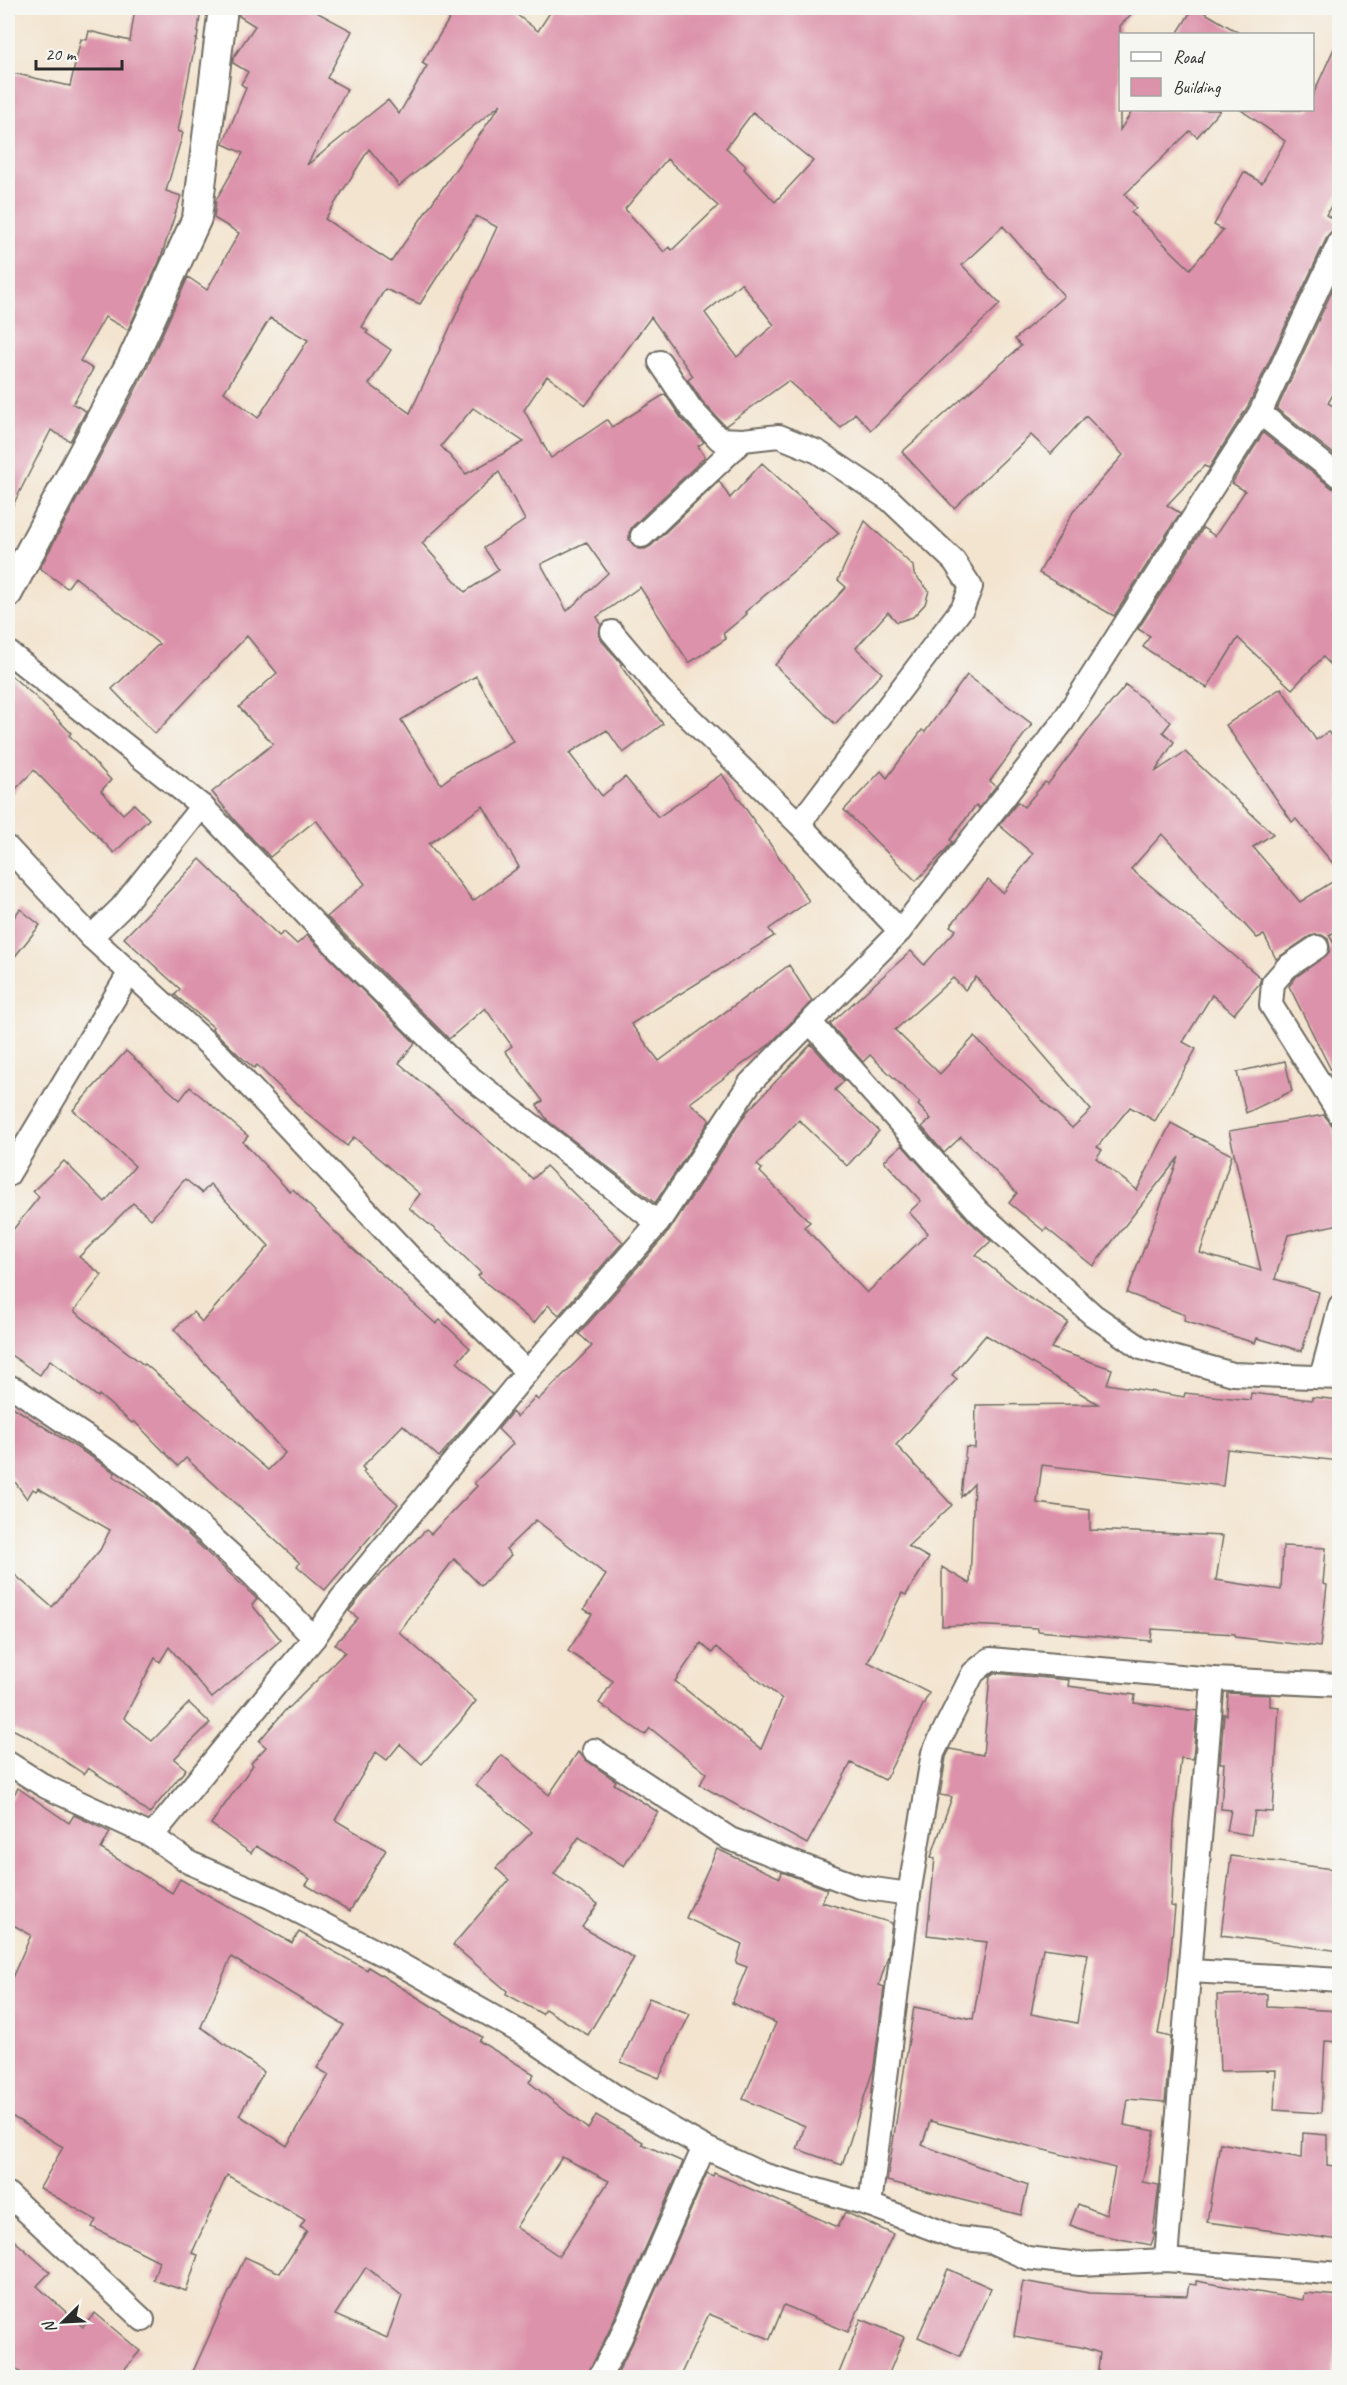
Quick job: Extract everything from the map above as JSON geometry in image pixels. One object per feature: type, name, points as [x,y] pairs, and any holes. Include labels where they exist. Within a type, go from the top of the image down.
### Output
[{"type":"street","points":[[8,593],[131,362],[197,218],[223,8]]},
{"type":"street","points":[[152,1836],[314,1638],[341,1599],[526,1372],[658,1223],[750,1083],[900,931],[1062,723],[1260,413],[1340,241]]},
{"type":"street","points":[[660,362],[691,409],[719,439],[743,440],[779,436],[818,452],[890,500],[954,561],[970,587],[963,608],[799,824]]},
{"type":"street","points":[[1260,413],[1340,477]]},
{"type":"street","points":[[642,536],[743,440]]},
{"type":"street","points":[[612,632],[660,689],[799,824],[900,931]]},
{"type":"street","points":[[8,652],[202,806],[343,953],[462,1071],[658,1223]]},
{"type":"street","points":[[91,937],[121,908],[202,806]]},
{"type":"street","points":[[8,848],[91,937],[220,1055],[410,1257],[526,1372]]},
{"type":"street","points":[[1317,947],[1287,967],[1273,983],[1271,1005],[1340,1115]]},
{"type":"street","points":[[8,1176],[130,972]]},
{"type":"street","points":[[810,1022],[979,1212],[1093,1315],[1141,1348],[1233,1374],[1330,1378],[1340,1306]]},
{"type":"street","points":[[8,1386],[144,1476],[252,1574],[314,1638]]},
{"type":"street","points":[[870,2205],[909,1894],[933,1753],[972,1673],[990,1659],[1213,1679],[1340,1685]]},
{"type":"street","points":[[1167,2260],[1213,1679]]},
{"type":"street","points":[[594,1750],[730,1839],[860,1887],[909,1894]]},
{"type":"street","points":[[8,1763],[46,1787],[152,1836],[190,1863],[270,1896],[418,1974],[522,2033],[618,2098],[704,2147],[762,2174],[870,2205],[957,2238],[992,2242],[1027,2258],[1080,2264],[1167,2260],[1340,2274]]},
{"type":"street","points":[[1191,1971],[1340,1980]]},
{"type":"street","points":[[599,2378],[620,2339],[704,2147]]},
{"type":"street","points":[[8,2194],[143,2320]]},
{"type":"building","points":[[135,8],[201,8],[197,40],[178,131],[183,133],[166,191],[181,196],[160,260],[128,330],[105,317],[80,361],[93,369],[73,404],[86,411],[70,441],[51,430],[8,515],[8,72],[70,86],[81,39],[87,40],[89,31],[130,41]]},
{"type":"building","points":[[239,8],[309,8],[352,31],[327,78],[347,89],[307,165],[388,100],[399,114],[427,66],[422,63],[456,8],[508,8],[538,31],[553,8],[1137,8],[1120,26],[1119,33],[1120,130],[1132,111],[1219,111],[1197,137],[1190,131],[1125,194],[1136,208],[1131,212],[1190,269],[1223,230],[1214,225],[1244,172],[1262,183],[1285,141],[1242,111],[1314,111],[1314,93],[1340,35],[1340,190],[1326,215],[1340,223],[1340,228],[1328,235],[1248,406],[1209,468],[1204,466],[1167,505],[1180,513],[1114,616],[1039,573],[1073,512],[1123,455],[1086,416],[1051,454],[1031,435],[954,508],[902,452],[1021,346],[1015,339],[1064,296],[1003,226],[962,265],[1000,304],[871,430],[855,413],[841,428],[788,381],[725,426],[702,401],[688,380],[693,376],[651,317],[586,405],[547,376],[524,410],[551,458],[607,420],[612,427],[665,394],[681,418],[704,442],[698,446],[705,457],[632,527],[629,540],[638,549],[651,546],[719,481],[730,498],[762,463],[839,533],[745,612],[747,614],[723,634],[726,639],[689,663],[640,587],[597,617],[601,624],[599,634],[601,640],[622,664],[620,665],[663,724],[623,753],[607,730],[569,753],[602,796],[625,777],[658,817],[722,774],[809,901],[769,929],[774,936],[631,1024],[659,1061],[789,965],[812,1001],[770,1044],[690,1103],[710,1120],[655,1203],[548,1121],[537,1105],[543,1101],[505,1051],[512,1046],[485,1008],[449,1039],[327,917],[365,884],[316,820],[270,857],[236,822],[212,792],[273,744],[239,707],[277,673],[247,636],[155,734],[112,689],[159,644],[75,577],[67,588],[40,568],[146,370],[188,277],[207,290],[239,233],[214,218],[216,200],[243,153],[223,144],[246,88],[241,84],[248,72],[233,63],[233,58],[255,26],[239,16]],"holes":[[[501,104],[391,262],[325,219],[369,149],[399,186]],[[753,112],[813,161],[775,202],[744,169],[746,166],[726,148]],[[667,159],[718,206],[672,250],[669,247],[664,252],[625,209]],[[476,216],[497,227],[410,413],[369,384],[391,350],[366,333],[368,331],[362,327],[385,289],[420,304]],[[741,283],[774,325],[737,357],[705,313]],[[270,318],[308,340],[258,418],[224,392]],[[473,408],[524,442],[466,474],[441,446]],[[499,472],[525,520],[484,548],[499,570],[465,592],[422,543]],[[586,542],[608,573],[567,611],[541,564]],[[476,676],[513,741],[457,772],[441,784],[401,720]],[[483,806],[519,867],[473,901],[429,844]]]},
{"type":"building","points":[[1193,8],[1197,8],[1239,33],[1178,33]]},
{"type":"building","points":[[1340,274],[1340,383],[1328,403],[1340,410],[1340,459],[1277,409]]},
{"type":"building","points":[[1263,433],[1332,488],[1340,490],[1340,674],[1323,657],[1292,689],[1238,638],[1207,688],[1143,647],[1150,636],[1138,629],[1203,528],[1215,536],[1245,491],[1232,483]]},
{"type":"building","points":[[865,521],[913,566],[914,574],[929,591],[925,604],[913,617],[897,622],[888,612],[856,648],[882,673],[835,724],[775,665],[846,587],[838,580]]},
{"type":"building","points":[[8,673],[37,698],[71,733],[69,735],[111,780],[101,791],[123,814],[134,804],[149,819],[114,853],[34,770],[8,797]]},
{"type":"building","points":[[967,675],[1032,724],[990,781],[996,786],[979,808],[976,805],[950,840],[952,842],[916,881],[844,810],[881,771],[887,778],[922,730],[925,732]]},
{"type":"building","points":[[1126,685],[1171,722],[1163,732],[1174,742],[1155,772],[1185,752],[1273,834],[1253,847],[1300,902],[1340,877],[1340,929],[1329,935],[1340,954],[1340,1088],[1289,986],[1296,977],[1329,953],[1328,939],[1322,935],[1310,936],[1276,959],[1264,935],[1257,938],[1162,834],[1131,869],[1261,978],[1259,984],[1234,1014],[1212,995],[1183,1042],[1196,1049],[1155,1121],[1130,1107],[1097,1147],[1102,1150],[1096,1158],[1137,1190],[1171,1123],[1232,1155],[1200,1253],[1261,1271],[1229,1131],[1324,1115],[1333,1126],[1339,1162],[1335,1163],[1340,1183],[1340,1224],[1288,1235],[1275,1279],[1319,1292],[1302,1351],[1257,1338],[1255,1343],[1184,1321],[1185,1315],[1127,1293],[1179,1157],[1093,1266],[1046,1228],[1044,1231],[1009,1203],[1017,1193],[961,1137],[944,1153],[922,1127],[931,1119],[918,1105],[920,1103],[870,1055],[863,1062],[830,1024],[911,951],[924,965],[956,930],[950,926],[988,880],[1003,893],[1033,854],[999,825],[1018,802],[1024,807],[1045,782],[1048,784]],"holes":[[[976,977],[1091,1110],[1072,1128],[974,1037],[940,1074],[895,1030],[953,978],[965,990]]]},
{"type":"building","points":[[1281,688],[1316,740],[1328,732],[1331,735],[1340,729],[1340,872],[1296,819],[1292,822],[1226,725]]},
{"type":"building","points":[[200,859],[279,936],[284,932],[297,944],[307,935],[415,1043],[399,1063],[533,1179],[546,1166],[623,1242],[559,1315],[548,1305],[534,1323],[478,1276],[481,1273],[443,1236],[409,1208],[420,1194],[354,1137],[347,1146],[304,1111],[257,1065],[254,1068],[240,1056],[212,1029],[213,1027],[175,995],[180,989],[124,938]]},
{"type":"building","points":[[20,909],[40,925],[8,965],[8,925]]},
{"type":"building","points":[[811,1044],[844,1081],[835,1090],[879,1131],[847,1166],[799,1120],[757,1165],[762,1169],[760,1172],[810,1222],[804,1227],[867,1293],[928,1233],[909,1212],[921,1201],[884,1161],[902,1145],[969,1221],[991,1241],[976,1255],[1028,1297],[1068,1322],[1051,1348],[1112,1369],[1107,1384],[1184,1397],[1185,1393],[1250,1400],[1251,1393],[1312,1400],[1312,1397],[1340,1400],[1340,1461],[1227,1449],[1223,1486],[1042,1465],[1037,1503],[1090,1510],[1090,1530],[1223,1536],[1216,1580],[1281,1590],[1283,1546],[1326,1548],[1323,1584],[1327,1585],[1320,1647],[1235,1637],[1235,1634],[1152,1629],[1151,1641],[1038,1631],[1038,1628],[942,1626],[942,1567],[970,1584],[974,1484],[961,1497],[966,1447],[975,1448],[976,1405],[1098,1404],[986,1335],[952,1375],[957,1379],[896,1445],[952,1505],[908,1546],[929,1558],[906,1595],[902,1593],[868,1662],[929,1693],[885,1780],[851,1763],[807,1844],[700,1785],[706,1773],[650,1728],[645,1735],[599,1703],[613,1681],[568,1651],[592,1614],[584,1609],[606,1575],[536,1520],[506,1549],[511,1555],[481,1586],[454,1559],[399,1632],[476,1701],[422,1764],[400,1744],[387,1760],[376,1752],[335,1820],[386,1850],[350,1911],[306,1885],[310,1879],[256,1846],[251,1853],[211,1824],[253,1765],[251,1763],[266,1747],[259,1741],[288,1707],[345,1652],[335,1644],[358,1618],[349,1611],[371,1584],[426,1530],[431,1534],[477,1486],[474,1483],[513,1444],[498,1429],[512,1412],[517,1417],[535,1397],[538,1400],[592,1346],[579,1334],[669,1231],[747,1112]],"holes":[[[701,1643],[712,1653],[716,1647],[782,1699],[761,1749],[675,1681]]]},
{"type":"building","points":[[126,1051],[180,1100],[190,1087],[248,1136],[243,1142],[290,1192],[293,1189],[337,1234],[436,1324],[440,1320],[470,1348],[457,1362],[492,1394],[439,1457],[403,1425],[362,1467],[365,1470],[363,1472],[398,1504],[325,1590],[297,1566],[300,1563],[186,1458],[178,1466],[134,1421],[132,1423],[99,1395],[98,1397],[50,1360],[40,1375],[8,1353],[8,1236],[39,1197],[33,1191],[64,1161],[105,1202],[135,1166],[73,1110]],"holes":[[[185,1179],[202,1193],[210,1184],[269,1246],[202,1322],[193,1312],[174,1329],[285,1453],[268,1470],[145,1364],[74,1311],[102,1275],[79,1257],[133,1203],[151,1219]]]},
{"type":"building","points":[[1285,1061],[1292,1091],[1246,1113],[1237,1072]]},
{"type":"building","points":[[8,1404],[90,1456],[115,1473],[113,1476],[153,1502],[257,1599],[252,1605],[281,1640],[212,1698],[169,1647],[160,1662],[155,1658],[124,1718],[152,1741],[189,1703],[210,1723],[174,1759],[186,1769],[149,1814],[117,1787],[88,1768],[84,1774],[30,1738],[8,1727],[8,1569],[52,1607],[100,1550],[110,1530],[38,1488],[36,1491],[33,1489],[27,1499],[8,1472]]},
{"type":"building","points":[[994,1673],[1069,1680],[1068,1686],[1135,1695],[1134,1703],[1197,1711],[1193,1759],[1181,1758],[1174,1823],[1171,1906],[1175,1907],[1168,1979],[1158,2034],[1171,2037],[1165,2102],[1128,2099],[1124,2125],[1155,2131],[1142,2182],[1159,2185],[1153,2233],[1155,2234],[1151,2245],[1095,2234],[1070,2225],[1078,2204],[1106,2215],[1115,2168],[930,2121],[922,2145],[1028,2185],[1021,2215],[887,2181],[914,2007],[973,2019],[987,1942],[927,1935],[935,1858],[931,1857],[952,1797],[940,1795],[946,1757],[950,1749],[983,1755],[990,1676]],"holes":[[[1043,1948],[1088,1954],[1077,2023],[1031,2014]]]},
{"type":"building","points":[[1228,1693],[1270,1695],[1270,1706],[1279,1707],[1273,1812],[1255,1811],[1251,1835],[1227,1831],[1231,1810],[1221,1809],[1224,1763],[1220,1763]]},
{"type":"building","points":[[578,1752],[616,1781],[614,1784],[658,1812],[624,1866],[579,1837],[554,1874],[598,1904],[582,1927],[634,1958],[588,2035],[545,2009],[542,2014],[506,1994],[507,1991],[453,1945],[509,1880],[496,1868],[532,1832],[476,1785],[502,1755],[549,1795]]},
{"type":"building","points":[[18,1788],[69,1823],[74,1815],[110,1832],[101,1849],[172,1893],[180,1879],[292,1943],[299,1932],[367,1970],[368,1967],[482,2037],[479,2041],[534,2074],[529,2082],[588,2129],[596,2115],[643,2142],[642,2144],[683,2162],[586,2378],[190,2378],[245,2257],[280,2273],[307,2231],[300,2227],[305,2220],[227,2175],[192,2253],[198,2255],[186,2291],[153,2280],[159,2261],[92,2227],[96,2220],[40,2188],[63,2147],[8,2114],[8,1987],[31,1935],[8,1922],[8,1804]],"holes":[[[231,1957],[344,2025],[317,2068],[329,2075],[287,2146],[239,2115],[264,2072],[201,2027]],[[562,2157],[609,2181],[559,2256],[516,2227]],[[366,2267],[402,2296],[387,2338],[335,2315]]]},
{"type":"building","points":[[717,1849],[780,1878],[782,1872],[827,1889],[822,1902],[892,1923],[888,1956],[879,1985],[884,1987],[874,2067],[842,2165],[797,2149],[805,2126],[743,2099],[776,2023],[732,2003],[747,1967],[736,1963],[742,1944],[686,1918]]},
{"type":"building","points":[[1231,1856],[1340,1870],[1340,1951],[1221,1935]]},
{"type":"building","points":[[1267,1994],[1267,2007],[1340,2011],[1340,2042],[1325,2041],[1321,2113],[1274,2110],[1276,2070],[1220,2071],[1217,1995]]},
{"type":"building","points":[[649,1998],[690,2014],[659,2078],[621,2062]]},
{"type":"building","points":[[1303,2133],[1327,2135],[1327,2165],[1340,2167],[1340,2240],[1207,2222],[1220,2143],[1302,2158]]},
{"type":"building","points":[[707,2173],[713,2176],[714,2173],[838,2227],[845,2212],[893,2234],[848,2332],[784,2305],[770,2339],[709,2314],[679,2378],[615,2378],[632,2344]]},
{"type":"building","points":[[8,2235],[50,2272],[37,2286],[83,2327],[95,2313],[140,2351],[117,2378],[26,2378],[8,2361]]},
{"type":"building","points":[[948,2269],[991,2288],[960,2356],[918,2337]]},
{"type":"building","points":[[1023,2281],[1089,2293],[1187,2296],[1189,2284],[1196,2285],[1196,2281],[1303,2300],[1304,2293],[1340,2296],[1340,2345],[1336,2345],[1333,2378],[1097,2378],[1100,2353],[1081,2347],[1014,2336]]},
{"type":"building","points":[[861,2319],[904,2337],[887,2378],[837,2378]]}]
